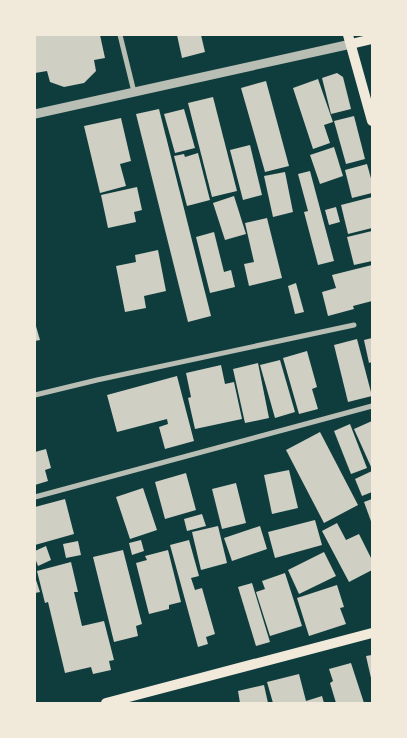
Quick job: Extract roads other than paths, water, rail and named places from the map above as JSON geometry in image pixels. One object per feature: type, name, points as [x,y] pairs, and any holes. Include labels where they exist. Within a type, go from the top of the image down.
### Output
[{"type":"main road","points":[[372,39],[349,40],[372,121]]},
{"type":"main road","points":[[106,703],[372,633]]},
{"type":"street","points":[[120,35],[134,92]]},
{"type":"street","points":[[35,114],[349,40]]},
{"type":"street","points":[[35,395],[354,325]]},
{"type":"street","points":[[35,497],[372,406]]}]
